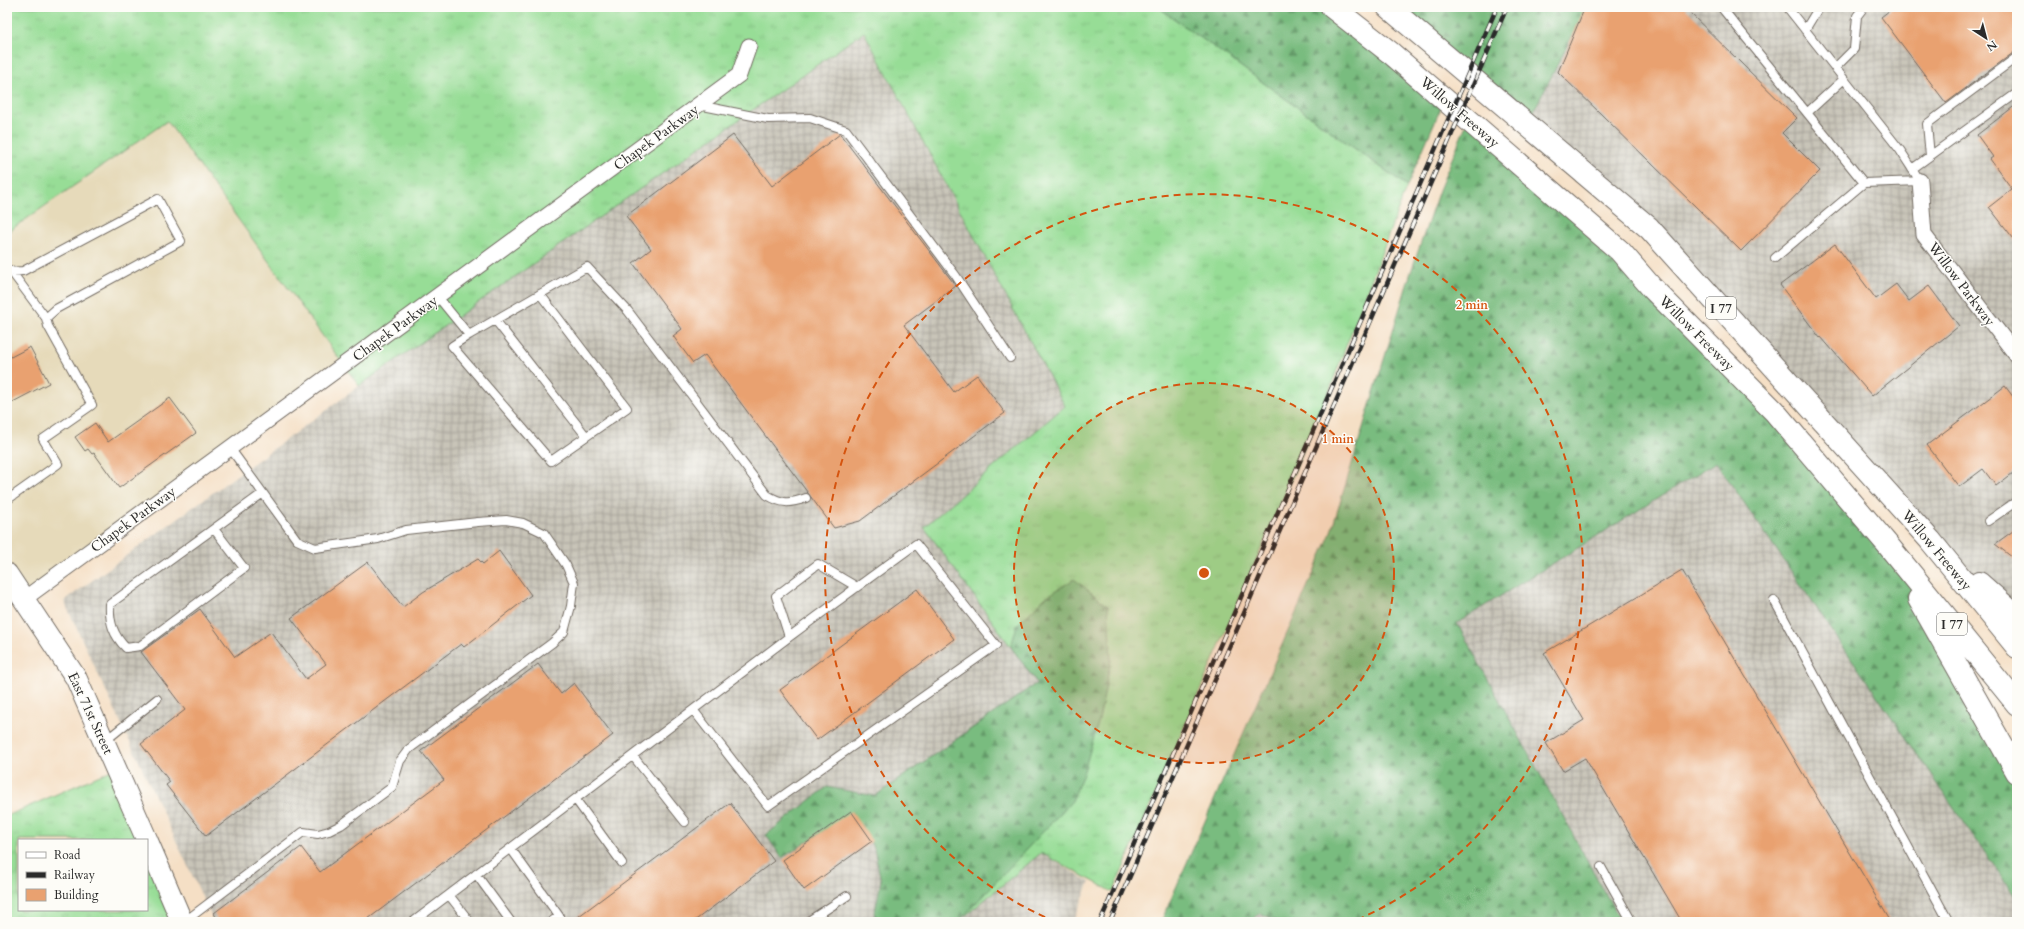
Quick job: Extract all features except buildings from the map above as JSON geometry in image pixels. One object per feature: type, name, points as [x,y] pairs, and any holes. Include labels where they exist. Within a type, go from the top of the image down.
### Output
[{"type":"highway","name":"Willow Freeway","points":[[1332,7],[1392,54],[1620,251],[1652,288],[1774,411],[1888,544],[2017,704]]},
{"type":"highway","name":"Willow Freeway","points":[[1388,7],[1649,228],[1930,540],[2017,647]]},
{"type":"highway","points":[[1930,540],[2017,617]]},
{"type":"highway","points":[[1888,544],[2017,772]]},
{"type":"main road","name":"East 71st Street","points":[[7,574],[76,678],[147,839]]},
{"type":"main road","name":"East 71st Street","points":[[148,842],[183,922]]},
{"type":"street","name":"Chapek Parkway","points":[[24,599],[740,75],[749,46]]},
{"type":"street","name":"Willow Parkway","points":[[1916,175],[1924,235],[2017,356]]},
{"type":"lane","points":[[1721,7],[1808,112],[1864,183]]},
{"type":"lane","points":[[1787,7],[1900,150],[1916,175]]},
{"type":"lane","points":[[1805,30],[1819,7]]},
{"type":"lane","points":[[1835,68],[1854,49],[1857,16],[1864,7]]},
{"type":"lane","points":[[1930,156],[1927,124],[2017,57]]},
{"type":"lane","points":[[1808,112],[1844,79]]},
{"type":"lane","points":[[1775,258],[1864,183],[1916,175],[1930,156],[2017,93]]},
{"type":"lane","points":[[698,105],[768,119],[810,118],[846,130],[956,276],[1010,358]]},
{"type":"lane","points":[[9,271],[23,271],[158,199],[181,241],[56,309],[46,318]]},
{"type":"lane","points":[[540,294],[627,408],[551,461],[452,346],[469,335],[496,321],[540,294],[587,267],[628,311],[767,495],[779,502],[794,502],[806,498]]},
{"type":"lane","points":[[7,500],[58,464],[43,439],[92,405],[48,326],[46,318],[9,271]]},
{"type":"lane","points":[[438,297],[469,335]]},
{"type":"lane","points":[[496,321],[586,436]]},
{"type":"lane","points":[[183,922],[303,832],[318,834],[329,831],[340,825],[392,787],[400,761],[409,749],[552,643],[564,632],[571,606],[574,583],[566,565],[544,533],[523,523],[506,520],[406,530],[378,538],[315,548],[297,540],[230,448]]},
{"type":"lane","points":[[214,529],[244,568],[140,646],[126,648],[112,628],[109,619],[110,604],[214,529],[263,494]]},
{"type":"lane","points":[[1988,521],[2017,501]]},
{"type":"lane","points":[[413,922],[694,711],[789,637],[916,544],[996,646],[768,806],[694,711]]},
{"type":"lane","points":[[789,637],[776,596],[818,564],[857,587]]},
{"type":"lane","points":[[1774,600],[1949,922]]},
{"type":"lane","points":[[104,742],[157,699]]},
{"type":"lane","points":[[633,756],[685,822]]},
{"type":"lane","points":[[576,800],[622,863]]},
{"type":"lane","points":[[511,849],[559,916],[551,922]]},
{"type":"lane","points":[[1601,867],[1632,922]]},
{"type":"lane","points":[[476,874],[512,922]]},
{"type":"lane","points":[[449,894],[470,922]]},
{"type":"lane","points":[[808,922],[846,896]]},
{"type":"shaded area","points":[[1587,7],[2017,7],[2017,617],[1930,540],[1649,228],[1527,124]]},
{"type":"shaded area","points":[[863,31],[1065,406],[924,527],[1037,683],[875,796],[959,921],[1041,853],[1090,882],[1073,922],[214,922],[64,601],[402,355]]},
{"type":"shaded area","points":[[167,121],[344,365],[24,599],[7,574],[7,233]]},
{"type":"shaded area","points":[[1716,462],[2017,899],[2017,922],[1621,922],[1457,623]]},
{"type":"shaded area","points":[[1260,913],[1278,922],[1250,922]]},
{"type":"green space","points":[[7,7],[1158,7],[1407,186],[1328,394],[1113,892],[1041,853],[959,921],[875,796],[1037,683],[924,527],[1065,406],[864,32],[359,386],[167,121],[9,231],[7,229]]},
{"type":"green space","points":[[1158,7],[1332,7],[1443,103],[1407,186]]},
{"type":"green space","points":[[1388,7],[1587,7],[1527,124]]},
{"type":"green space","points":[[1468,120],[1620,251],[1887,544],[2017,772],[2017,899],[1716,462],[1457,623],[1621,922],[1278,922],[1260,913],[1250,922],[1161,922],[1330,535],[1410,275],[1439,190]]},
{"type":"green space","points":[[1074,579],[1108,606],[1111,660],[1099,720],[1084,771],[1072,801],[959,921],[873,922],[881,881],[874,848],[855,819],[825,830],[782,858],[766,835],[827,787],[875,796],[1037,683],[1011,647],[1017,625],[1046,597]]},
{"type":"green space","points":[[116,768],[147,839],[18,839],[18,911],[148,911],[148,842],[182,922],[7,922],[7,816]]},
{"type":"railway","points":[[1100,922],[1497,7]]},
{"type":"railway","points":[[1110,922],[1507,7]]}]
